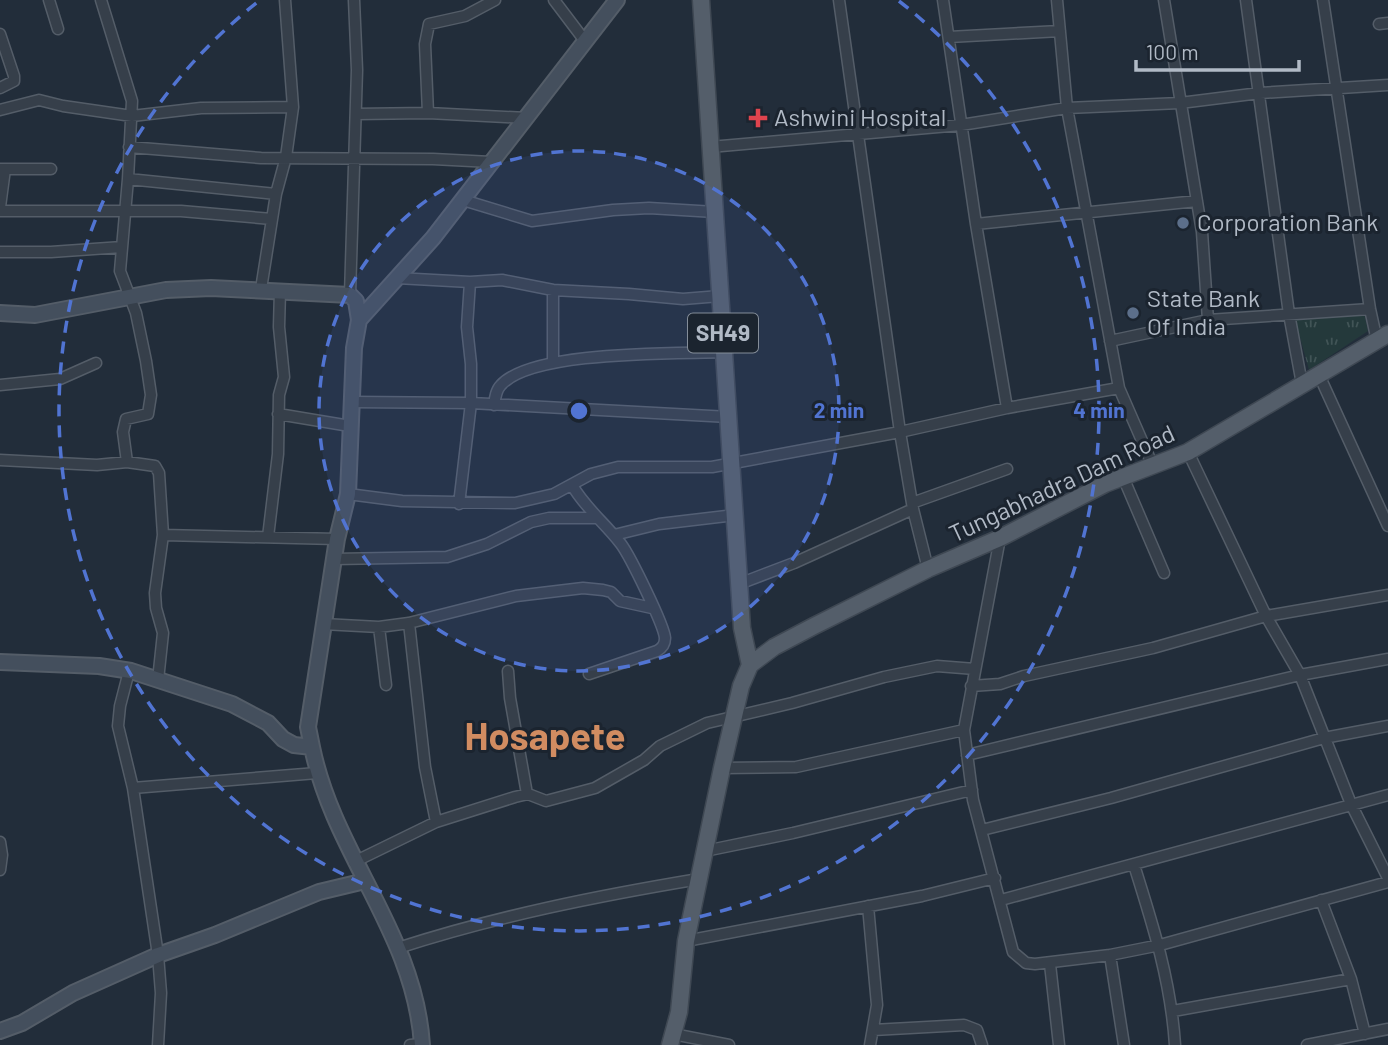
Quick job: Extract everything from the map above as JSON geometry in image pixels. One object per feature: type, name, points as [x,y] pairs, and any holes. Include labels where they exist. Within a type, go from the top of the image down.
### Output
[{"type":"main road","name":"SH49","points":[[701,0],[742,628],[750,665]]},
{"type":"main road","name":"Tungabhadra Dam Road","points":[[750,665],[774,647],[928,569],[1000,538],[1123,477],[1188,452],[1382,337]]},
{"type":"main road","points":[[672,1039],[679,1012],[686,941],[722,768],[741,686],[750,665]]},
{"type":"street","points":[[49,0],[58,29]]},
{"type":"street","points":[[101,0],[130,94],[132,116],[120,271],[131,298],[146,361],[151,406],[148,414],[126,419],[123,432],[127,462]]},
{"type":"street","points":[[261,289],[293,107],[285,0]]},
{"type":"street","points":[[350,295],[357,70],[354,0]]},
{"type":"street","points":[[428,113],[425,44],[429,24],[465,16],[495,0]]},
{"type":"street","points":[[554,0],[585,41]]},
{"type":"street","points":[[359,320],[433,238],[617,0]]},
{"type":"street","points":[[839,0],[900,432],[928,569]]},
{"type":"street","points":[[943,0],[976,224],[1007,408]]},
{"type":"street","points":[[1057,0],[1067,108],[1119,388],[1153,466]]},
{"type":"street","points":[[1164,0],[1202,232],[1208,320]]},
{"type":"street","points":[[1246,0],[1289,314],[1302,384]]},
{"type":"street","points":[[1323,0],[1370,309],[1382,337]]},
{"type":"street","points":[[948,37],[1060,31]]},
{"type":"street","points":[[0,34],[14,76],[14,81],[0,88]]},
{"type":"street","points":[[710,147],[961,125],[1067,108],[1180,103],[1260,93],[1388,85]]},
{"type":"street","points":[[0,110],[39,100],[132,116],[201,108],[293,107]]},
{"type":"street","points":[[356,114],[428,113],[527,118]]},
{"type":"street","points":[[129,147],[261,158],[491,162]]},
{"type":"street","points":[[51,170],[2,169],[0,209],[193,212],[272,219]]},
{"type":"street","points":[[128,179],[276,194]]},
{"type":"street","points":[[463,200],[532,221],[613,209],[715,212]]},
{"type":"street","points":[[976,224],[1197,201]]},
{"type":"street","points":[[0,252],[122,247]]},
{"type":"street","points":[[397,278],[470,282],[502,280],[553,289],[683,299],[720,296]]},
{"type":"street","points":[[459,504],[471,403],[467,327],[470,282]]},
{"type":"street","points":[[0,313],[35,315],[166,290],[211,288],[350,295],[356,301],[359,320],[354,348],[348,494],[337,539],[308,727],[317,773],[354,862],[381,909],[407,967],[422,1045],[410,1045]]},
{"type":"street","points":[[553,289],[553,362]]},
{"type":"street","points":[[268,537],[278,454],[279,395],[284,377],[279,327],[280,290]]},
{"type":"street","points":[[1110,341],[1208,320],[1370,309]]},
{"type":"street","points":[[494,405],[502,384],[531,369],[553,362],[604,356],[724,352]]},
{"type":"street","points":[[0,385],[60,379],[96,363]]},
{"type":"street","points":[[1319,375],[1388,526]]},
{"type":"street","points":[[348,494],[402,501],[515,503],[536,500],[591,474],[618,467],[712,467],[1119,388]]},
{"type":"street","points":[[352,402],[471,403],[729,417]]},
{"type":"street","points":[[278,414],[350,426]]},
{"type":"street","points":[[1000,538],[964,730],[972,790],[1013,952],[1026,962],[1049,964],[1110,955],[1160,945],[1388,880],[1351,804],[1300,676],[1266,615],[1188,452]]},
{"type":"street","points":[[0,460],[97,465],[127,462],[155,466],[159,473],[163,535],[155,593],[163,633],[158,680]]},
{"type":"street","points":[[739,584],[794,563],[913,506],[1007,468]]},
{"type":"street","points":[[1123,477],[1164,573]]},
{"type":"street","points":[[572,485],[596,518],[623,547],[664,632],[665,641],[663,647],[657,651],[589,674]]},
{"type":"street","points":[[614,535],[659,524],[735,515]]},
{"type":"street","points":[[334,559],[447,557],[487,544],[531,522],[549,518],[596,518]]},
{"type":"street","points":[[163,535],[337,539]]},
{"type":"street","points":[[323,624],[379,627],[409,623],[516,596],[583,588],[611,592],[620,601],[652,608]]},
{"type":"street","points":[[971,686],[1000,684],[1024,676],[1153,648],[1266,615],[1388,595]]},
{"type":"street","points":[[409,623],[425,767],[436,822]]},
{"type":"street","points":[[379,627],[386,685]]},
{"type":"street","points":[[967,755],[1069,728],[1388,659]]},
{"type":"street","points":[[0,662],[99,666],[129,671],[232,704],[268,723],[283,739],[294,745],[312,747]]},
{"type":"street","points":[[354,862],[436,822],[527,794],[546,801],[595,788],[644,760],[660,746],[706,723],[792,704],[884,677],[937,666],[975,669]]},
{"type":"street","points":[[129,671],[118,726],[134,788],[158,955],[161,993],[158,1045]]},
{"type":"street","points":[[508,671],[510,698],[527,794]]},
{"type":"street","points":[[982,830],[1111,798],[1324,738],[1388,726]]},
{"type":"street","points":[[722,768],[796,767],[964,730]]},
{"type":"street","points":[[134,788],[317,773]]},
{"type":"street","points":[[705,851],[972,790]]},
{"type":"street","points":[[1001,900],[1388,795]]},
{"type":"street","points":[[0,842],[0,870]]},
{"type":"street","points":[[1134,865],[1160,945],[1173,1011],[1175,1045]]},
{"type":"street","points":[[686,941],[922,896],[995,878]]},
{"type":"street","points":[[398,948],[459,928],[523,912],[699,879]]},
{"type":"street","points":[[0,1031],[22,1023],[73,993],[158,955],[215,935],[319,892],[365,881]]},
{"type":"street","points":[[1321,900],[1351,979],[1365,1034]]},
{"type":"street","points":[[868,906],[877,988],[870,1045]]},
{"type":"street","points":[[1110,955],[1124,1045]]},
{"type":"street","points":[[1049,964],[1059,1045]]},
{"type":"street","points":[[1173,1011],[1351,979]]},
{"type":"street","points":[[873,1030],[964,1025],[977,1030],[982,1045]]},
{"type":"street","points":[[1307,1045],[1388,1029]]},
{"type":"street","points":[[672,1039],[729,1045]]},
{"type":"green space","points":[[1364,313],[1368,331],[1309,370],[1295,319]]},
{"type":"place","name":"Ashwini Hospital","points":[[758,118]]},
{"type":"place","name":"Corporation Bank","points":[[1183,223]]},
{"type":"place","name":"State Bank Of India","points":[[1133,313]]},
{"type":"district","name":"Hosapete","points":[[545,737]]}]
